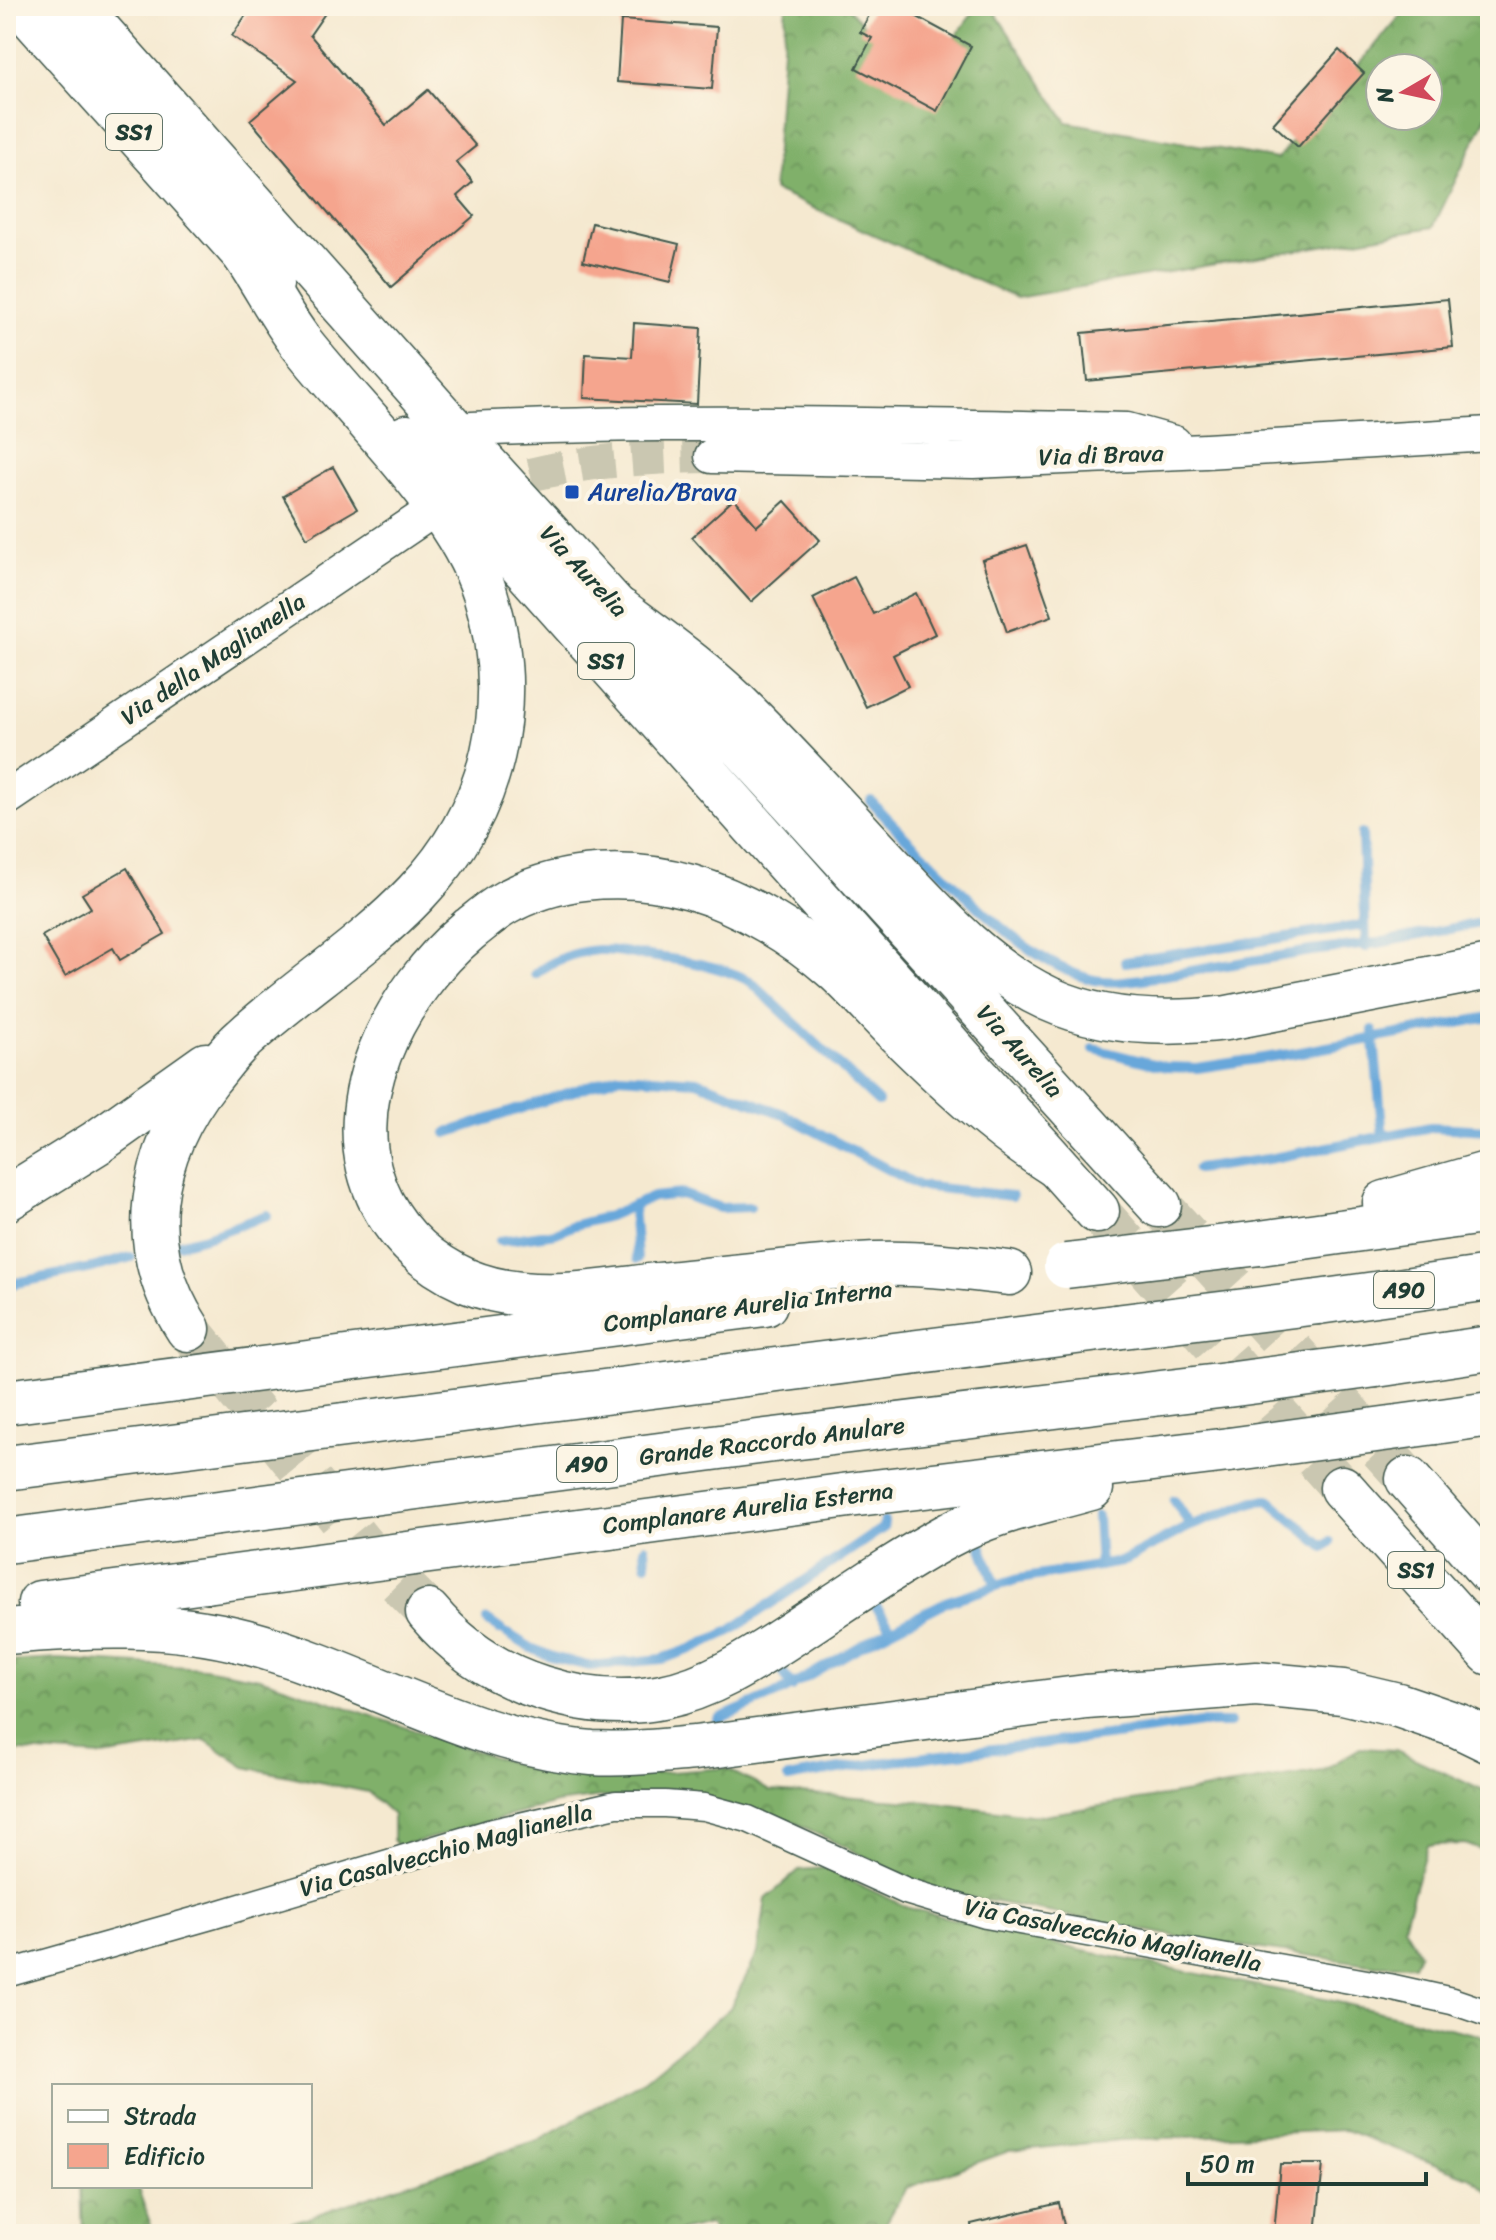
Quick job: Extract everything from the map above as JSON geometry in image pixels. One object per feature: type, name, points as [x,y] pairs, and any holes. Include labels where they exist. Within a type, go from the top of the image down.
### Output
[{"type":"highway","name":"Via Aurelia","points":[[22,6],[1097,1211]]},
{"type":"highway","name":"Via Aurelia","points":[[77,6],[454,430],[1159,1205]]},
{"type":"highway","points":[[6,1199],[96,1143],[241,1040],[376,930],[434,873],[479,802],[494,756],[500,688],[491,615],[485,592],[464,547],[426,491],[300,341],[246,257]]},
{"type":"highway","points":[[621,611],[696,668],[746,712],[964,941],[1014,980],[1064,1005],[1086,1012],[1146,1021],[1192,1022],[1490,967]]},
{"type":"highway","points":[[1009,1273],[887,1263],[560,1295],[494,1290],[466,1280],[419,1252],[389,1217],[374,1187],[365,1150],[364,1125],[377,1058],[413,991],[430,968],[450,947],[509,901],[562,882],[585,878],[649,879],[691,887],[717,897],[774,924],[810,948],[839,972],[985,1115],[1055,1165]]},
{"type":"highway","points":[[188,1329],[167,1290],[155,1239],[156,1187],[174,1134],[189,1107],[241,1040]]},
{"type":"highway","points":[[1313,1236],[1387,1202],[1490,1173]]},
{"type":"highway","name":"Complanare Aurelia Interna","points":[[6,1402],[1490,1211]]},
{"type":"highway","name":"A90","points":[[6,1468],[1490,1278]]},
{"type":"highway","name":"Grande Raccordo Anulare","points":[[6,1541],[1490,1348]]},
{"type":"highway","name":"Complanare Aurelia Esterna","points":[[6,1607],[1490,1414]]},
{"type":"highway","points":[[428,1612],[449,1635],[477,1657],[536,1686],[588,1698],[641,1700],[661,1697],[709,1682],[743,1666],[898,1565],[967,1526],[1015,1508],[1210,1452]]},
{"type":"highway","name":"SS1","points":[[1408,1479],[1487,1568]]},
{"type":"highway","name":"SS1","points":[[1342,1488],[1490,1653]]},
{"type":"highway","points":[[6,1632],[95,1626],[215,1635],[275,1651],[454,1720],[525,1741],[592,1753],[695,1748],[1086,1697],[1256,1684],[1343,1692],[1398,1705],[1459,1726],[1490,1741]]},
{"type":"street","points":[[454,430],[582,423],[1127,430],[1206,451]]},
{"type":"street","name":"Via di Brava","points":[[712,456],[973,461],[1490,434]]},
{"type":"street","name":"Via della Maglianella","points":[[6,799],[420,519]]},
{"type":"street","name":"Via Casalvecchio Maglianella","points":[[6,1974],[489,1833],[616,1804],[665,1804],[704,1807],[748,1819],[906,1891],[986,1915],[1389,1987],[1452,2001],[1490,2014]]},
{"type":"green space","points":[[786,6],[846,6],[920,85],[978,6],[991,6],[1067,122],[1277,159],[1364,58],[1364,132],[1444,132],[1444,52],[1369,52],[1409,6],[1490,6],[1490,109],[1433,227],[1016,298],[773,190]]},
{"type":"green space","points":[[57,1659],[204,1668],[260,1678],[544,1774],[616,1776],[725,1768],[770,1791],[928,1802],[1037,1816],[1322,1771],[1360,1748],[1396,1750],[1490,1794],[1490,1853],[1465,1844],[1427,1845],[1404,1926],[1419,1954],[1414,1965],[1376,1965],[1190,1939],[933,1890],[794,1822],[703,1800],[603,1797],[556,1803],[399,1847],[393,1841],[393,1815],[368,1792],[245,1767],[205,1740],[102,1756],[6,1750],[6,1662]]},
{"type":"green space","points":[[824,1868],[909,1908],[1079,1950],[1329,2000],[1479,2035],[1490,2041],[1490,2193],[1469,2177],[1345,2130],[1120,2140],[1009,2151],[906,2188],[880,2234],[716,2234],[709,2224],[669,2234],[258,2234],[538,2140],[645,2079],[730,2008],[758,1953],[766,1899],[799,1870]]},
{"type":"green space","points":[[82,2188],[138,2188],[154,2234],[84,2234]]},
{"type":"building","points":[[252,6],[330,6],[310,35],[386,125],[428,90],[476,146],[456,162],[473,182],[457,196],[474,216],[391,287],[250,120],[297,80],[232,36]]},
{"type":"building","points":[[874,6],[897,6],[971,46],[937,111],[856,68],[872,38],[860,32]]},
{"type":"building","points":[[621,20],[717,27],[712,89],[617,82]]},
{"type":"building","points":[[1339,50],[1364,73],[1298,147],[1273,124]]},
{"type":"building","points":[[592,223],[679,244],[670,282],[583,261]]},
{"type":"building","points":[[1448,299],[1453,347],[1087,381],[1082,333]]},
{"type":"building","points":[[634,323],[701,328],[697,404],[584,398],[586,354],[632,357]]},
{"type":"building","points":[[333,467],[357,509],[307,538],[283,496]]},
{"type":"building","points":[[734,499],[757,526],[785,501],[820,540],[751,602],[692,537]]},
{"type":"building","points":[[1027,545],[1052,616],[1007,632],[982,560]]},
{"type":"building","points":[[854,577],[873,614],[916,593],[935,634],[893,655],[908,686],[866,707],[813,598]]},
{"type":"building","points":[[127,868],[165,934],[120,960],[113,948],[65,976],[42,936],[91,908],[82,894]]},
{"type":"building","points":[[1280,2164],[1323,2164],[1316,2234],[1274,2234]]},
{"type":"building","points":[[1059,2203],[1066,2234],[972,2234],[971,2224]]},
{"type":"waterway","points":[[871,801],[970,899],[1024,946],[1044,959],[1094,980],[1115,982],[1142,979],[1378,943],[1490,921]]},
{"type":"waterway","points":[[1362,833],[1366,947]]},
{"type":"waterway","points":[[1125,962],[1364,925]]},
{"type":"waterway","points":[[535,974],[565,958],[603,950],[724,970],[750,981],[878,1102]]},
{"type":"waterway","points":[[1094,1049],[1166,1067],[1197,1068],[1490,1017]]},
{"type":"waterway","points":[[1373,1030],[1383,1137]]},
{"type":"waterway","points":[[447,1133],[619,1076],[697,1081],[783,1114],[919,1186],[1012,1196]]},
{"type":"waterway","points":[[1197,1169],[1268,1159],[1431,1127],[1490,1130]]},
{"type":"waterway","points":[[500,1241],[556,1233],[609,1216],[653,1197],[682,1194],[720,1208],[750,1207]]},
{"type":"waterway","points":[[633,1205],[637,1259]]},
{"type":"waterway","points":[[179,1244],[267,1215]]},
{"type":"waterway","points":[[6,1285],[131,1257]]},
{"type":"waterway","points":[[1174,1500],[1191,1526]]},
{"type":"waterway","points":[[716,1728],[718,1719],[783,1691],[871,1640],[948,1601],[1019,1579],[1121,1562],[1188,1527],[1255,1501],[1269,1500],[1324,1547],[1330,1542]]},
{"type":"waterway","points":[[1097,1516],[1100,1566]]},
{"type":"waterway","points":[[508,1634],[555,1658],[589,1666],[662,1659],[730,1631],[883,1528],[884,1522]]},
{"type":"waterway","points":[[978,1537],[996,1586]]},
{"type":"waterway","points":[[645,1548],[646,1564]]},
{"type":"waterway","points":[[871,1599],[892,1629]]},
{"type":"waterway","points":[[487,1620],[501,1630]]},
{"type":"waterway","points":[[778,1664],[792,1687]]},
{"type":"waterway","points":[[788,1778],[942,1755],[1200,1723],[1230,1723]]},
{"type":"tunnel","points":[[482,490],[566,467],[712,456]]},
{"type":"tunnel","points":[[1159,1205],[1408,1479]]},
{"type":"tunnel","points":[[1097,1211],[1342,1488]]},
{"type":"tunnel","points":[[188,1329],[362,1545],[428,1612]]},
{"type":"place","name":"Aurelia/Brava","points":[[572,492]]}]
